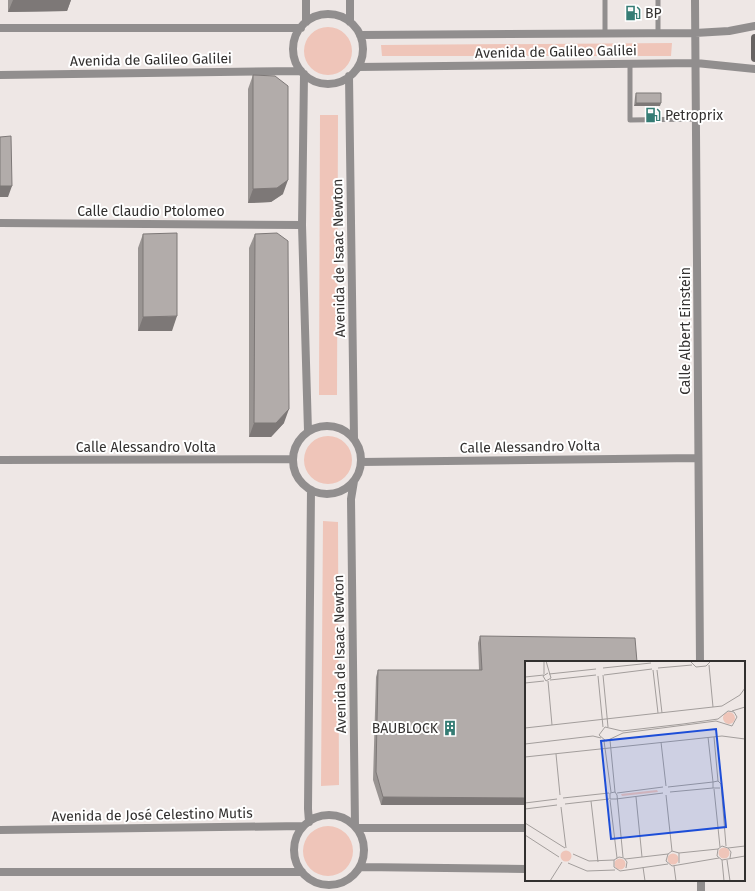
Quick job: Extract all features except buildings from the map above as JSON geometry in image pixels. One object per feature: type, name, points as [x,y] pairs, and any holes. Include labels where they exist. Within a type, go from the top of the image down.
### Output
[{"type":"main road","points":[[755,38],[755,58]]},
{"type":"street","points":[[303,25],[306,0]]},
{"type":"street","points":[[350,0],[350,22]]},
{"type":"street","name":"Calle Albert Einstein","points":[[695,0],[700,661]]},
{"type":"street","points":[[328,14],[340,16],[350,22],[360,35],[363,46],[362,57],[358,67],[349,76],[341,81],[331,84],[312,80],[303,73],[296,61],[294,50],[295,38],[303,25],[316,16],[328,14]]},
{"type":"street","points":[[0,28],[303,25]]},
{"type":"street","name":"Avenida de Galileo Galilei","points":[[360,35],[695,33],[729,31],[755,26]]},
{"type":"street","name":"Avenida de Galileo Galilei","points":[[358,67],[696,63],[755,69]]},
{"type":"street","points":[[303,73],[302,225],[308,432]]},
{"type":"street","name":"Avenida de Galileo Galilei","points":[[0,75],[303,73]]},
{"type":"street","name":"Avenida de Isaac Newton","points":[[349,76],[354,440]]},
{"type":"street","name":"Calle Claudio Ptolomeo","points":[[0,223],[302,225]]},
{"type":"street","points":[[320,426],[333,426],[345,431],[354,440],[360,450],[361,462],[359,472],[354,481],[345,489],[334,494],[322,494],[303,485],[294,469],[293,459],[297,444],[302,437],[320,426]]},
{"type":"street","name":"Calle Alessandro Volta","points":[[361,462],[698,458]]},
{"type":"street","name":"Calle Alessandro Volta","points":[[0,460],[293,459]]},
{"type":"street","name":"Avenida de Isaac Newton","points":[[354,481],[351,499],[356,827]]},
{"type":"street","name":"Avenida de Isaac Newton","points":[[306,824],[308,801],[311,490]]},
{"type":"street","points":[[332,815],[345,818],[356,827],[363,840],[364,853],[360,866],[354,876],[344,882],[333,885],[321,884],[310,880],[302,872],[297,864],[294,854],[298,835],[306,824],[320,816],[332,815]]},
{"type":"street","name":"Avenida de José Celestino Mutis","points":[[0,830],[306,824]]},
{"type":"street","points":[[356,827],[525,828]]},
{"type":"street","points":[[360,866],[525,869]]},
{"type":"street","points":[[0,872],[302,872]]},
{"type":"lane","points":[[605,0],[605,34]]},
{"type":"lane","points":[[658,0],[658,33]]},
{"type":"lane","points":[[630,64],[630,120],[696,119]]},
{"type":"shaded area","points":[[323,27],[333,27],[342,31],[348,37],[352,46],[352,56],[348,65],[342,71],[333,75],[323,75],[314,71],[308,65],[304,56],[304,46],[308,37],[314,31]]},
{"type":"shaded area","points":[[672,43],[671,56],[382,56],[381,45]]},
{"type":"shaded area","points":[[320,115],[338,115],[337,395],[319,395]]},
{"type":"shaded area","points":[[328,436],[337,438],[345,443],[350,451],[352,460],[350,469],[345,477],[337,482],[328,484],[319,482],[311,477],[306,469],[304,460],[306,451],[311,443],[319,438]]},
{"type":"shaded area","points":[[323,521],[338,522],[339,785],[321,786]]},
{"type":"shaded area","points":[[328,826],[337,828],[346,833],[351,842],[353,851],[351,860],[346,869],[337,874],[328,876],[319,874],[310,869],[305,860],[303,851],[305,842],[310,833],[319,828]]},
{"type":"place","name":"BP","points":[[633,13]]},
{"type":"place","name":"Petroprix","points":[[653,115]]},
{"type":"place","name":"BAUBLOCK","points":[[450,728]]}]
